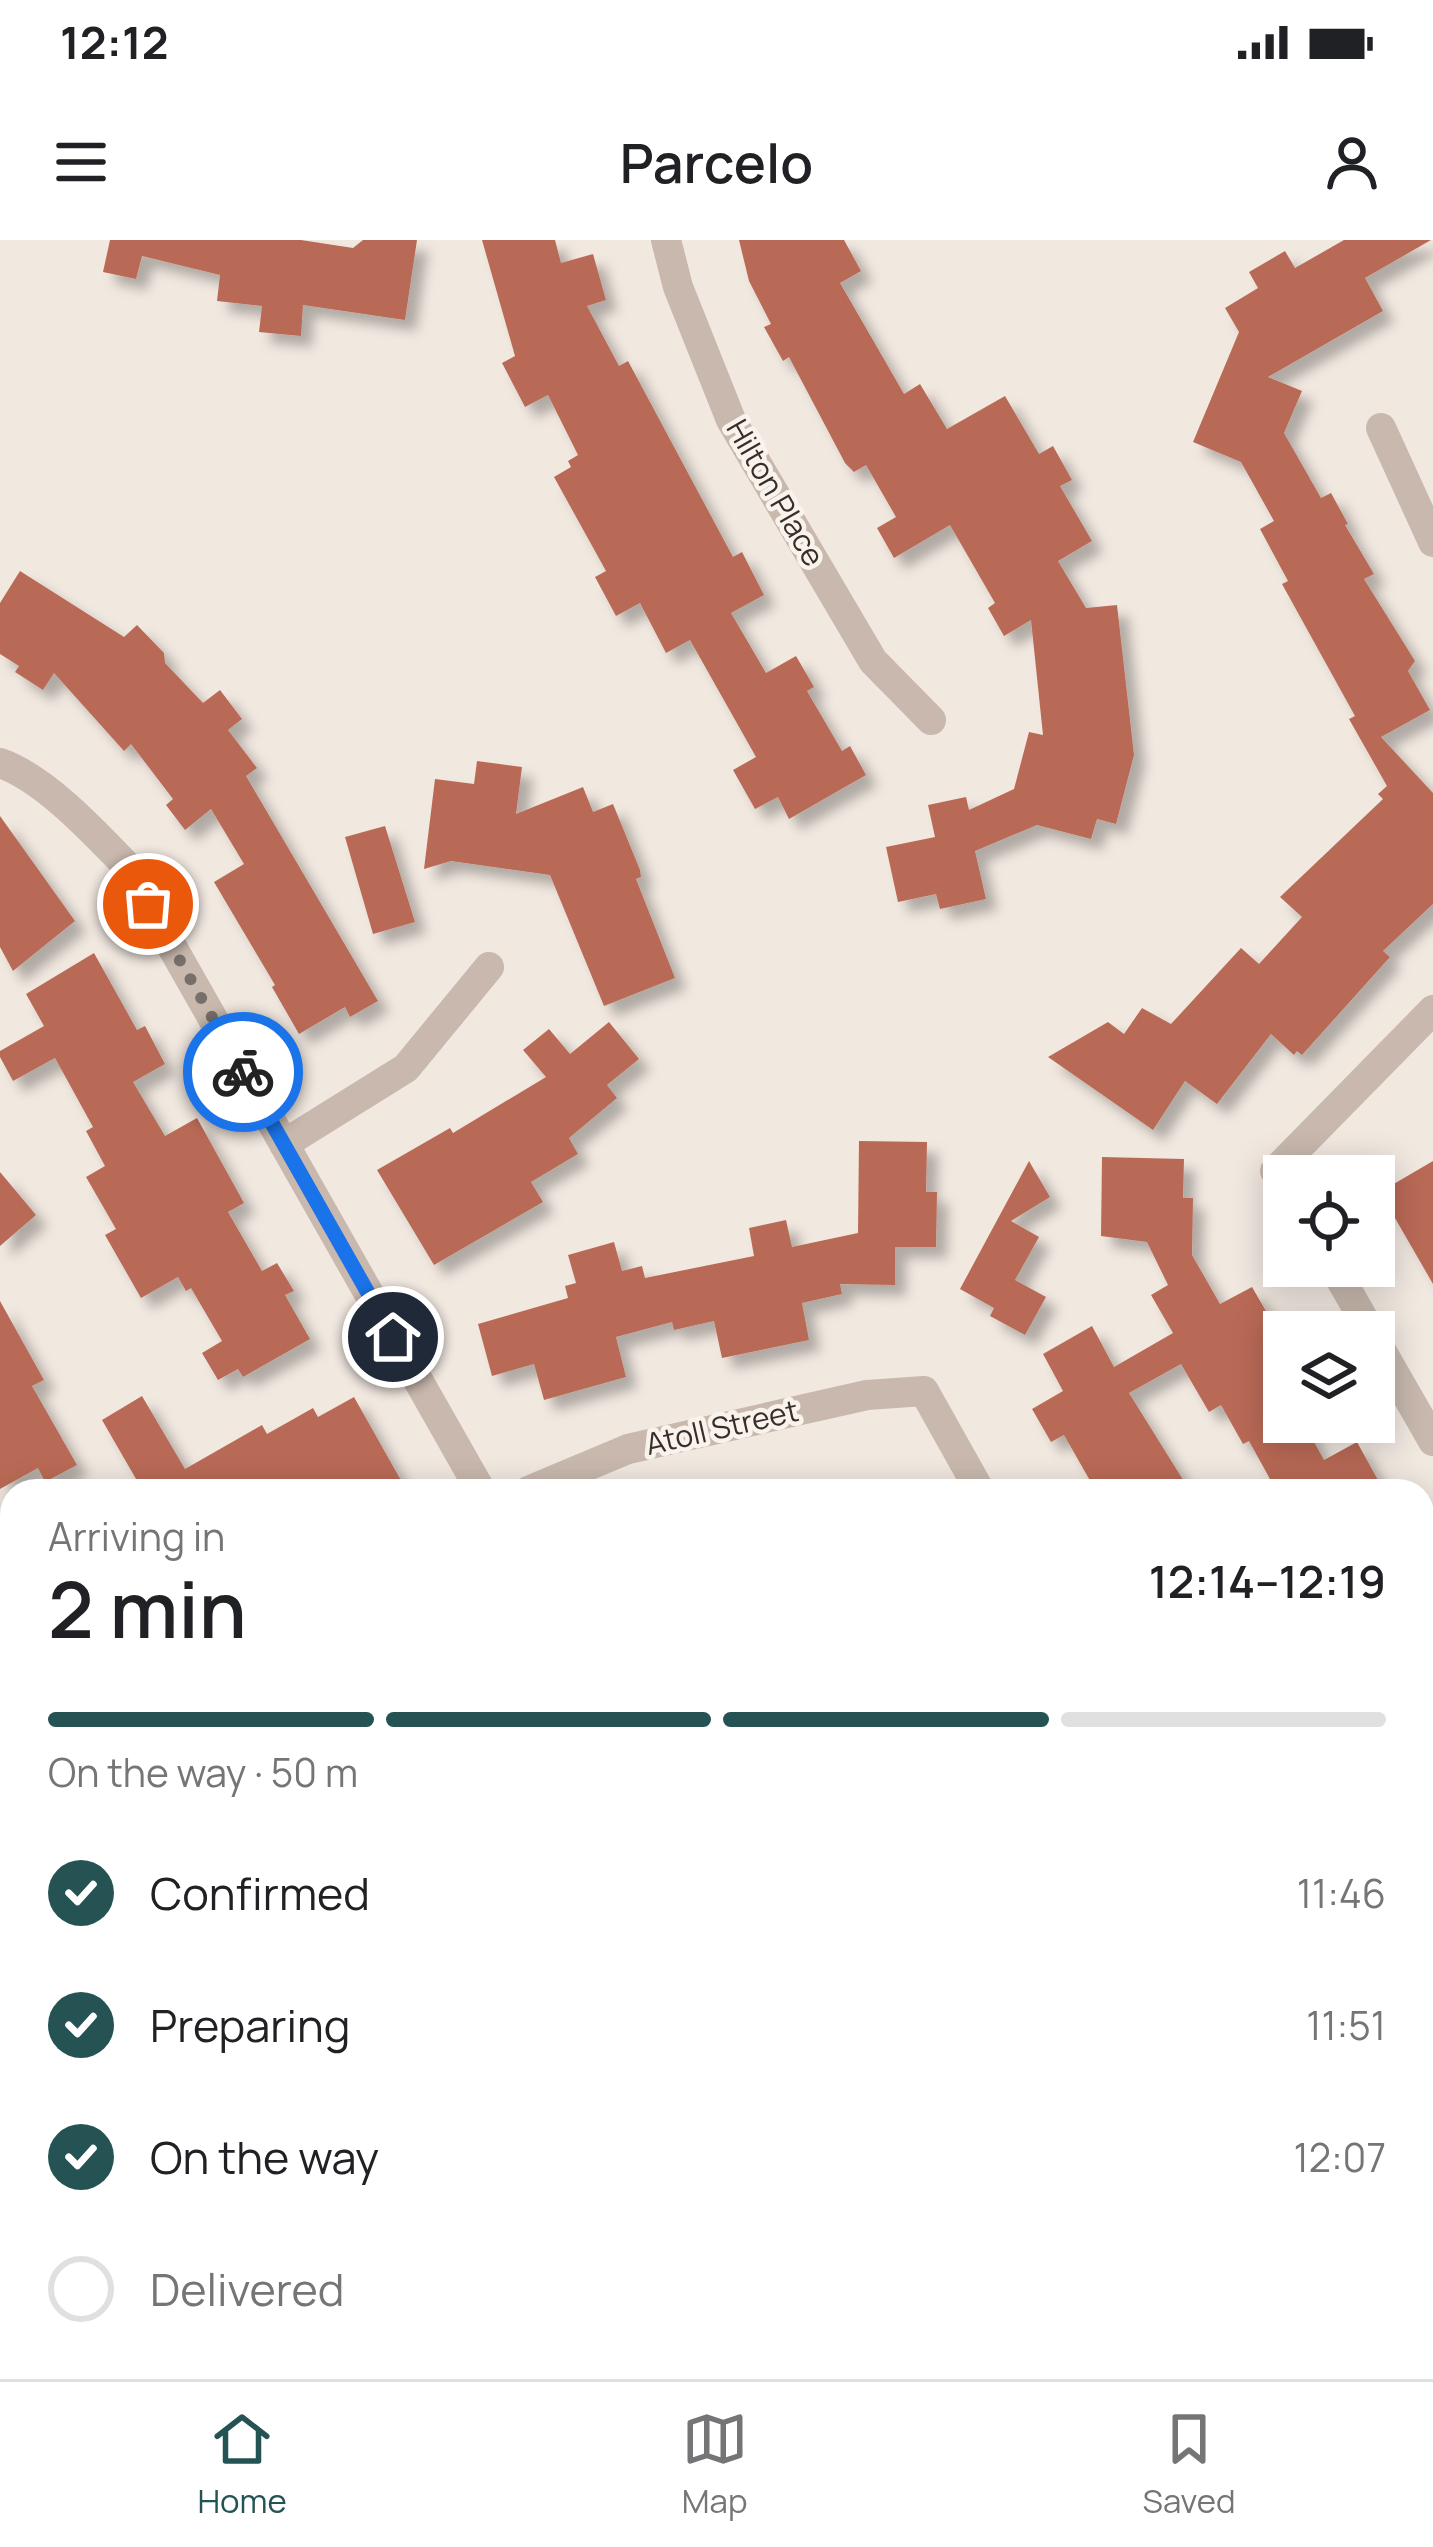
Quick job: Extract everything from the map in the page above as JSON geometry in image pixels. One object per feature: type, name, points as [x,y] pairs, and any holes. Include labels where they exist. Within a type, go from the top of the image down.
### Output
[{"type":"street","name":"Hilton Place","points":[[666,240],[678,287],[730,420],[873,662],[931,720]]},
{"type":"street","points":[[1381,428],[1433,542]]},
{"type":"street","points":[[0,763],[14,768],[82,820],[125,864],[474,1479]]},
{"type":"street","points":[[284,1144],[406,1068],[489,967]]},
{"type":"street","points":[[1300,1155],[1433,1010]]},
{"type":"street","points":[[1395,1375],[1433,1441]]},
{"type":"street","name":"Atoll Street","points":[[557,1479],[628,1449],[867,1395],[924,1391],[973,1479]]},
{"type":"building","points":[[110,240],[301,240],[353,248],[363,240],[417,240],[405,320],[303,305],[301,336],[259,332],[262,306],[217,301],[220,275],[142,256],[136,279],[103,272]]},
{"type":"building","points":[[482,240],[555,240],[561,263],[593,254],[606,300],[587,306],[619,366],[628,361],[733,557],[742,552],[764,595],[731,613],[766,673],[796,656],[814,687],[807,691],[842,751],[850,746],[866,775],[789,819],[778,797],[755,809],[733,770],[756,757],[690,640],[666,653],[640,603],[616,616],[595,577],[606,571],[554,477],[571,467],[568,461],[578,455],[548,395],[525,407],[502,363],[515,356]]},
{"type":"building","points":[[739,240],[844,240],[861,271],[840,283],[904,394],[920,384],[947,429],[1005,396],[1039,454],[1053,446],[1072,480],[1060,486],[1092,541],[1058,561],[1086,608],[1117,605],[1134,755],[1116,824],[1097,819],[1091,839],[1037,825],[975,851],[986,899],[940,909],[936,894],[898,902],[886,847],[935,837],[928,805],[966,797],[969,810],[1014,789],[1029,732],[1043,735],[1031,620],[1004,636],[988,608],[995,603],[950,525],[894,558],[877,528],[896,517],[866,465],[854,472],[845,463],[789,357],[783,361],[764,327],[771,324],[749,281]]},
{"type":"building","points":[[1344,240],[1431,240],[1365,278],[1383,311],[1268,377],[1302,391],[1284,433],[1321,498],[1331,493],[1374,574],[1364,579],[1415,661],[1408,671],[1430,710],[1381,737],[1433,793],[1433,904],[1383,951],[1390,957],[1302,1055],[1297,1051],[1294,1055],[1271,1034],[1217,1104],[1185,1081],[1153,1130],[1048,1057],[1108,1022],[1124,1034],[1142,1008],[1171,1024],[1241,948],[1259,964],[1302,917],[1280,897],[1383,799],[1378,794],[1387,786],[1349,719],[1355,716],[1282,584],[1288,581],[1260,529],[1274,521],[1241,462],[1193,442],[1239,332],[1225,308],[1258,288],[1249,272],[1285,251],[1295,268]]},
{"type":"building","points":[[20,571],[124,637],[137,625],[203,703],[220,690],[242,719],[228,730],[257,768],[246,776],[378,1001],[350,1017],[345,1007],[299,1034],[214,882],[244,864],[211,809],[185,830],[166,805],[173,799],[131,744],[124,751],[54,673],[43,690],[15,672],[19,666],[0,654],[0,603]]},
{"type":"building","points":[[477,761],[522,767],[516,814],[583,787],[593,812],[613,804],[675,978],[604,1006],[550,875],[451,861],[424,869],[435,779],[474,784]]},
{"type":"building","points":[[0,816],[75,921],[13,971],[0,947]]},
{"type":"building","points":[[385,826],[415,922],[373,934],[345,837]]},
{"type":"building","points":[[94,953],[137,1030],[145,1026],[165,1064],[133,1082],[165,1136],[197,1118],[244,1203],[228,1212],[262,1271],[277,1263],[294,1291],[285,1295],[310,1339],[243,1377],[238,1369],[218,1380],[202,1353],[222,1341],[191,1288],[186,1291],[178,1277],[141,1298],[105,1235],[116,1229],[86,1177],[105,1166],[86,1131],[93,1127],[55,1058],[13,1081],[0,1057],[0,1051],[44,1026],[26,994]]},
{"type":"building","points":[[609,1022],[639,1059],[607,1085],[617,1098],[569,1138],[578,1154],[531,1182],[543,1202],[434,1265],[377,1170],[450,1128],[453,1133],[546,1077],[523,1050],[549,1029],[570,1054]]},
{"type":"building","points":[[859,1141],[927,1142],[926,1192],[937,1192],[936,1247],[895,1247],[895,1285],[840,1284],[842,1294],[802,1303],[809,1340],[722,1358],[714,1321],[674,1330],[672,1322],[616,1337],[626,1377],[544,1400],[534,1364],[492,1376],[478,1324],[568,1298],[565,1286],[576,1283],[568,1255],[614,1242],[622,1271],[642,1266],[645,1278],[754,1256],[749,1228],[786,1220],[792,1247],[858,1233]]},
{"type":"building","points":[[1102,1157],[1184,1159],[1183,1198],[1193,1198],[1192,1255],[1220,1304],[1252,1287],[1266,1311],[1263,1443],[1315,1443],[1324,1460],[1358,1443],[1377,1479],[1270,1479],[1221,1405],[1209,1412],[1181,1364],[1129,1393],[1183,1479],[1089,1479],[1064,1435],[1051,1442],[1032,1409],[1063,1391],[1043,1354],[1092,1326],[1114,1367],[1173,1333],[1151,1295],[1168,1285],[1147,1242],[1101,1236]]},
{"type":"building","points":[[1029,1161],[1050,1197],[1011,1221],[1039,1237],[1015,1280],[1046,1297],[1025,1335],[990,1316],[994,1308],[960,1289]]},
{"type":"building","points":[[1433,1161],[1433,1284],[1395,1218],[1395,1183]]},
{"type":"building","points":[[0,1172],[36,1215],[0,1246]]},
{"type":"building","points":[[0,1301],[44,1380],[32,1386],[77,1465],[51,1479],[44,1479],[38,1468],[18,1479],[0,1479]]},
{"type":"building","points":[[142,1396],[185,1469],[262,1425],[267,1434],[313,1408],[318,1417],[354,1397],[400,1479],[136,1479],[102,1420]]},
{"type":"way so far","points":[[148,904],[243,1072]]},
{"type":"route","points":[[243,1072],[393,1337]]}]
